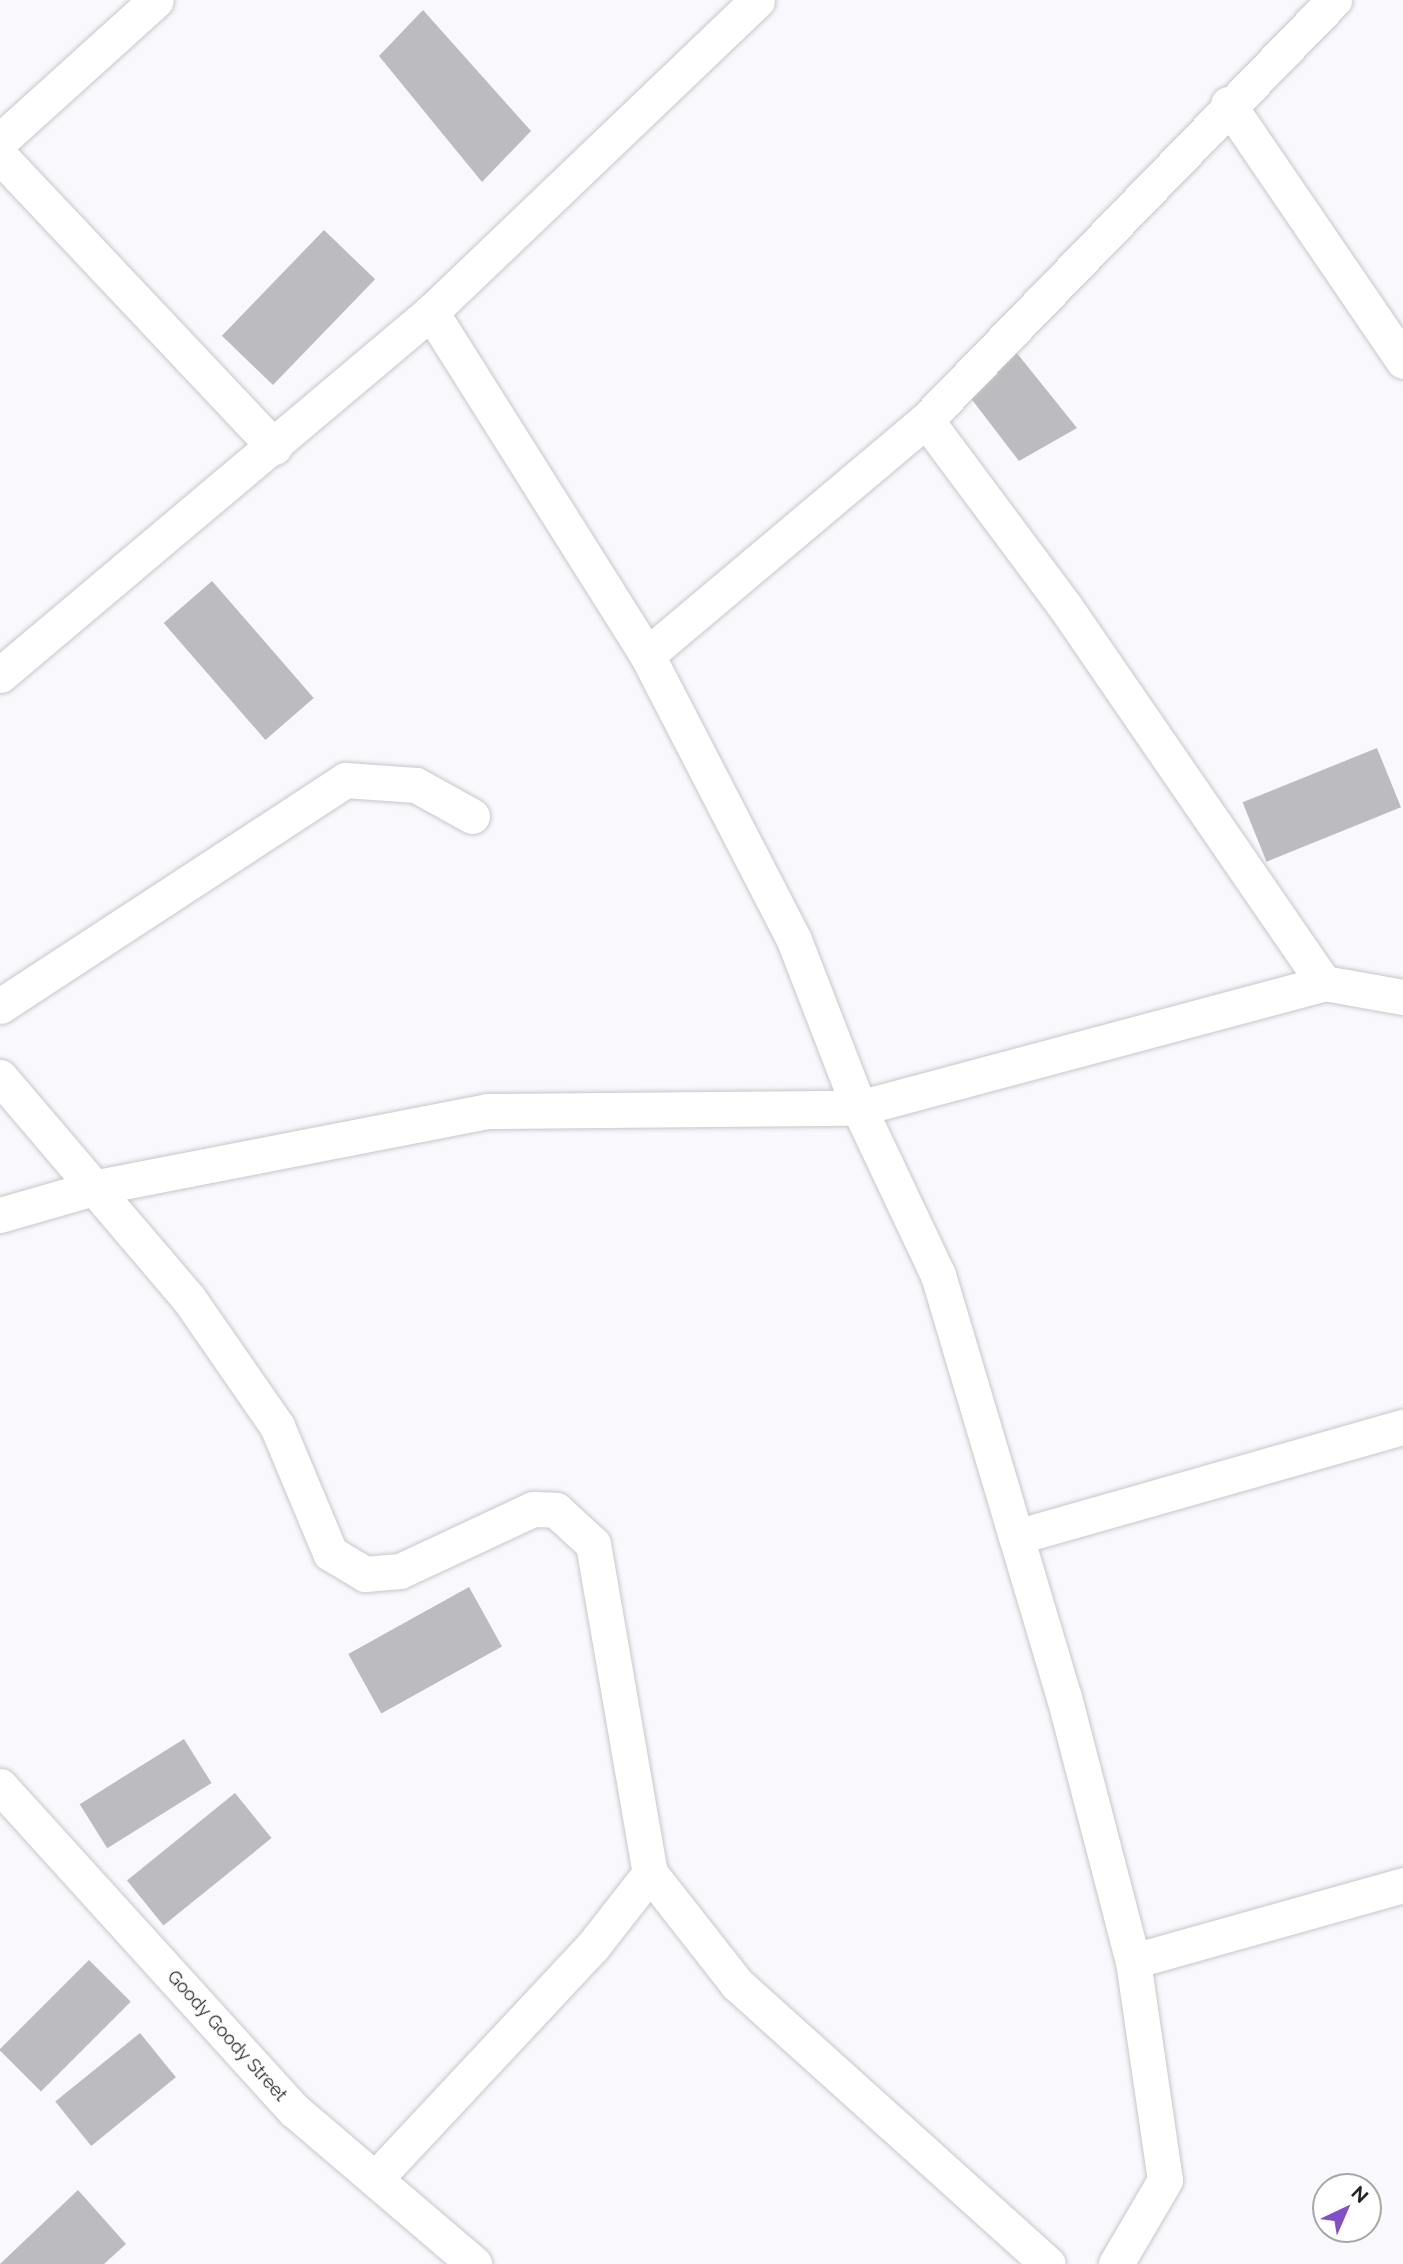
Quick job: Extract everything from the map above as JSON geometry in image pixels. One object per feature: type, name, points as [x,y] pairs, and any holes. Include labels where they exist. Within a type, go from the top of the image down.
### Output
[{"type":"street","points":[[0,141],[156,0]]},
{"type":"street","points":[[0,674],[431,313],[757,0]]},
{"type":"street","points":[[647,655],[926,420],[1227,104],[1334,0]]},
{"type":"street","points":[[1227,104],[1403,361]]},
{"type":"street","points":[[0,156],[274,447]]},
{"type":"street","points":[[431,313],[647,655],[794,940],[859,1108],[938,1275],[1016,1537],[1133,1961],[1165,2180],[1116,2264]]},
{"type":"street","points":[[926,420],[1066,608],[1324,983]]},
{"type":"street","points":[[0,1006],[345,780],[416,785],[472,816]]},
{"type":"street","points":[[0,1214],[97,1186],[487,1111],[859,1108],[1324,983],[1403,997]]},
{"type":"street","points":[[0,1077],[97,1186],[189,1298],[277,1426],[330,1553],[365,1574],[400,1571],[533,1509],[555,1510],[593,1544],[650,1873],[737,1984],[1048,2264]]},
{"type":"street","points":[[1016,1537],[1403,1427]]},
{"type":"street","name":"Goody Goody Street","points":[[0,1786],[295,2110],[474,2264]]},
{"type":"street","points":[[375,2179],[593,1946],[650,1873]]},
{"type":"street","points":[[1133,1961],[1403,1885]]},
{"type":"building","points":[[423,10],[531,131],[482,182],[379,56]]},
{"type":"building","points":[[324,230],[375,279],[273,385],[222,336]]},
{"type":"building","points":[[1012,347],[1077,428],[1019,461],[963,388]]},
{"type":"building","points":[[212,581],[314,698],[265,740],[164,623]]},
{"type":"building","points":[[1377,748],[1401,807],[1267,862],[1243,802]]},
{"type":"building","points":[[469,1587],[502,1646],[381,1713],[348,1654]]},
{"type":"building","points":[[184,1739],[212,1783],[107,1848],[80,1804]]},
{"type":"building","points":[[235,1793],[272,1838],[163,1926],[127,1880]]},
{"type":"building","points":[[89,1960],[131,2002],[41,2092],[0,2049]]},
{"type":"building","points":[[140,2033],[176,2077],[91,2146],[55,2102]]},
{"type":"building","points":[[78,2190],[126,2244],[104,2264],[0,2264]]}]
